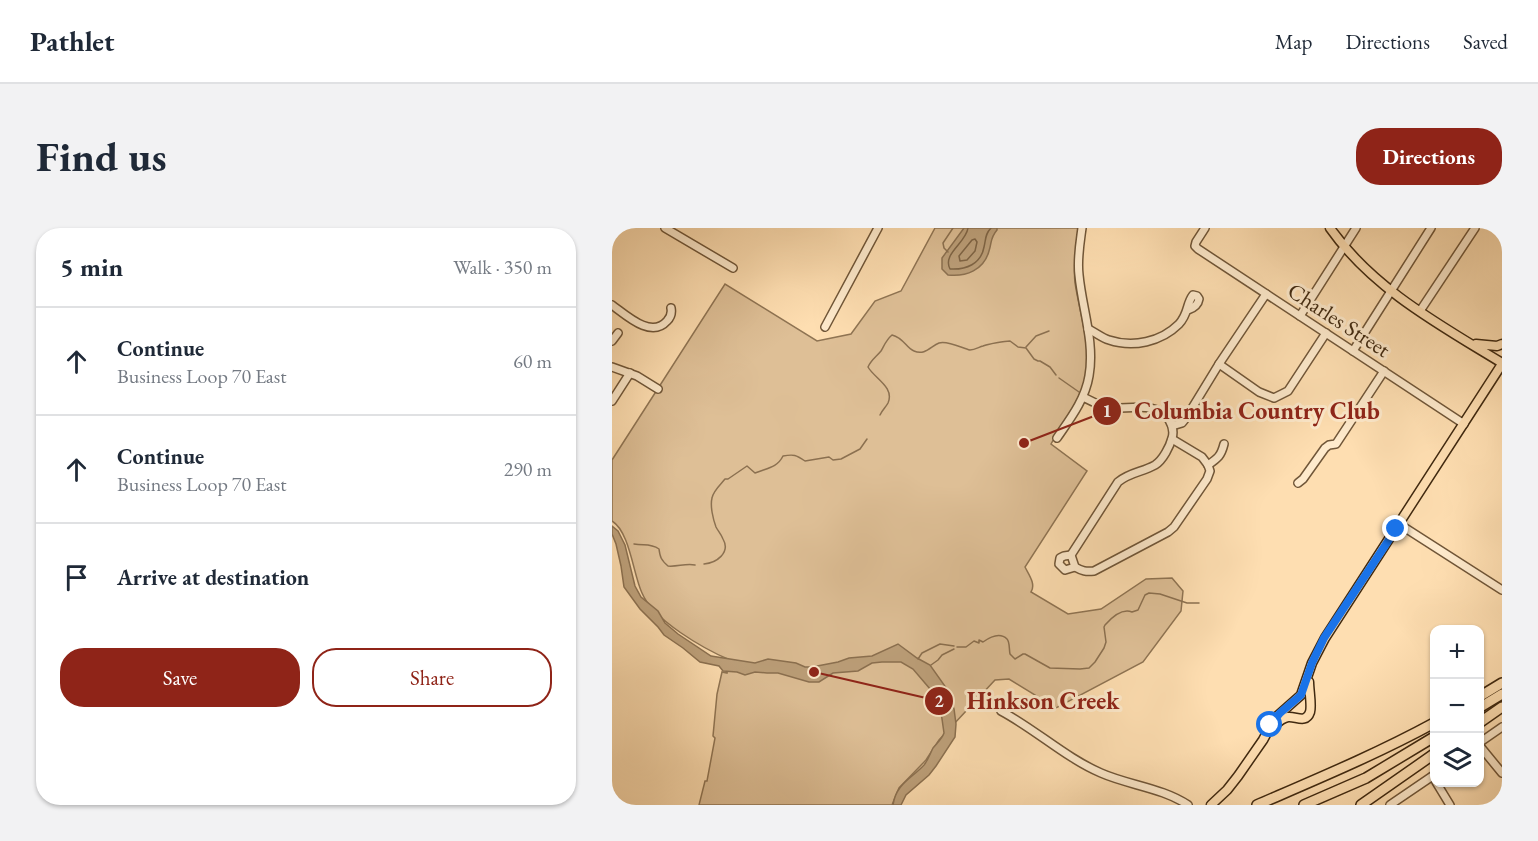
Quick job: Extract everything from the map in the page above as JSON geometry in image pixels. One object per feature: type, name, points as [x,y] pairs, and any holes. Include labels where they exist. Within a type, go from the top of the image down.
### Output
[{"type":"highway","points":[[1484,694],[1502,683]]},
{"type":"highway","points":[[1484,705],[1502,694]]},
{"type":"highway","points":[[1484,720],[1502,707]]},
{"type":"highway","points":[[1257,805],[1309,784],[1430,725]]},
{"type":"highway","points":[[1305,805],[1366,778],[1430,739]]},
{"type":"highway","points":[[1362,805],[1430,757]]},
{"type":"main road","points":[[1211,805],[1238,776],[1275,718],[1303,691],[1312,663],[1324,638],[1502,363],[1390,291],[1344,247],[1330,228]]},
{"type":"main road","points":[[1468,342],[1497,346],[1502,344]]},
{"type":"main road","points":[[1268,731],[1287,717],[1306,718],[1311,709],[1309,675]]},
{"type":"main road","points":[[1294,701],[1307,701],[1310,705]]},
{"type":"main road","points":[[1293,717],[1290,713],[1294,701]]},
{"type":"street","points":[[665,228],[733,268]]},
{"type":"street","points":[[825,327],[878,228]]},
{"type":"street","points":[[1058,438],[1083,397],[1089,377],[1088,328],[1078,273],[1082,228]]},
{"type":"street","name":"Charles Street","points":[[1205,228],[1196,246],[1464,424]]},
{"type":"street","points":[[1300,316],[1356,228]]},
{"type":"street","points":[[1353,351],[1431,228]]},
{"type":"street","points":[[1420,311],[1475,228]]},
{"type":"street","points":[[1172,426],[1182,423],[1186,418],[1219,363],[1266,294]]},
{"type":"street","points":[[612,305],[641,325],[651,328],[666,323],[672,313],[671,308]]},
{"type":"street","points":[[1088,328],[1107,340],[1124,344],[1139,343],[1162,337],[1180,323],[1188,310]]},
{"type":"street","points":[[612,341],[618,333]]},
{"type":"street","points":[[1219,363],[1259,392],[1274,398],[1288,391],[1326,333]]},
{"type":"street","points":[[612,367],[630,373],[658,389]]},
{"type":"street","points":[[1298,483],[1304,479],[1325,448],[1336,444],[1384,371]]},
{"type":"street","points":[[612,401],[630,373]]},
{"type":"street","points":[[1083,397],[1109,408],[1151,408],[1160,411],[1172,426],[1172,439],[1162,459],[1155,465],[1126,476],[1118,482],[1071,555],[1060,558],[1059,564],[1065,570],[1075,567],[1087,572],[1094,571],[1168,532],[1180,519],[1210,471],[1202,458],[1172,439]]},
{"type":"street","points":[[1208,465],[1221,454],[1224,444]]},
{"type":"street","points":[[1399,524],[1502,590]]},
{"type":"street","points":[[1071,555],[1075,567]]},
{"type":"street","points":[[1001,711],[1100,773],[1177,799],[1188,805]]},
{"type":"street","points":[[1484,740],[1502,727]]},
{"type":"street","points":[[1484,751],[1502,774]]},
{"type":"street","points":[[1390,805],[1430,781]]},
{"type":"street","points":[[1439,787],[1450,805]]},
{"type":"shaded area","points":[[935,228],[1079,228],[1074,276],[1085,333],[1086,370],[1078,397],[1051,444],[1087,471],[1025,567],[1032,583],[1031,592],[1068,614],[1101,609],[1146,579],[1172,578],[1183,591],[1181,611],[1143,662],[1056,708],[1009,679],[995,680],[939,740],[926,760],[899,788],[892,805],[699,805],[705,781],[707,781],[715,738],[713,736],[717,694],[722,672],[727,673],[730,660],[707,649],[668,623],[648,603],[642,593],[623,534],[612,521],[612,460],[725,284],[817,341],[851,334],[875,301],[901,291]]},
{"type":"water","points":[[964,228],[997,228],[997,230],[992,238],[987,258],[979,267],[961,275],[948,275],[942,269],[942,258]]},
{"type":"water","points":[[612,526],[618,531],[625,545],[635,586],[641,597],[658,611],[665,623],[678,634],[711,656],[755,663],[768,659],[812,667],[849,658],[872,656],[898,644],[930,665],[947,689],[956,724],[955,737],[936,766],[906,795],[901,805],[893,805],[897,792],[924,765],[944,733],[940,705],[936,696],[913,669],[901,662],[872,663],[858,671],[833,673],[819,682],[809,682],[778,673],[755,672],[745,675],[723,671],[719,666],[700,662],[664,635],[624,587]]},
{"type":"waterway","points":[[948,252],[943,243],[953,228]]},
{"type":"waterway","points":[[1026,347],[1036,336],[1049,331]]},
{"type":"waterway","points":[[880,415],[888,403],[889,392],[868,367],[892,335],[899,338],[911,350],[918,352],[942,342],[974,350],[989,344],[1010,341],[1018,347],[1026,348],[1034,359],[1050,367],[1056,375]]},
{"type":"waterway","points":[[1059,378],[1079,392]]},
{"type":"waterway","points":[[704,564],[713,562],[724,553],[725,549],[725,544],[715,524],[711,505],[714,493],[725,479],[747,466],[755,473],[771,467],[783,456],[795,456],[805,461],[829,457],[833,460],[841,459],[860,449],[867,439]]},
{"type":"waterway","points":[[634,544],[656,547],[668,566],[695,565]]},
{"type":"waterway","points":[[957,647],[966,647],[974,641],[979,643],[979,640],[983,642],[992,637],[1001,636],[1008,640],[1010,654],[1015,659],[1025,654],[1050,668],[1089,668],[1104,648],[1105,625],[1121,612],[1138,610],[1145,595],[1160,594],[1187,603],[1199,603]]},
{"type":"waterway","points":[[918,659],[922,653],[940,644],[954,646]]},
{"type":"waterway","points":[[931,665],[942,655],[954,649]]},
{"type":"place","name":"Columbia Country Club","points":[[1024,443]]},
{"type":"place","name":"Hinkson Creek","points":[[814,672]]},
{"type":"route","points":[[1270,725],[1301,695],[1324,638],[1396,529]]}]
